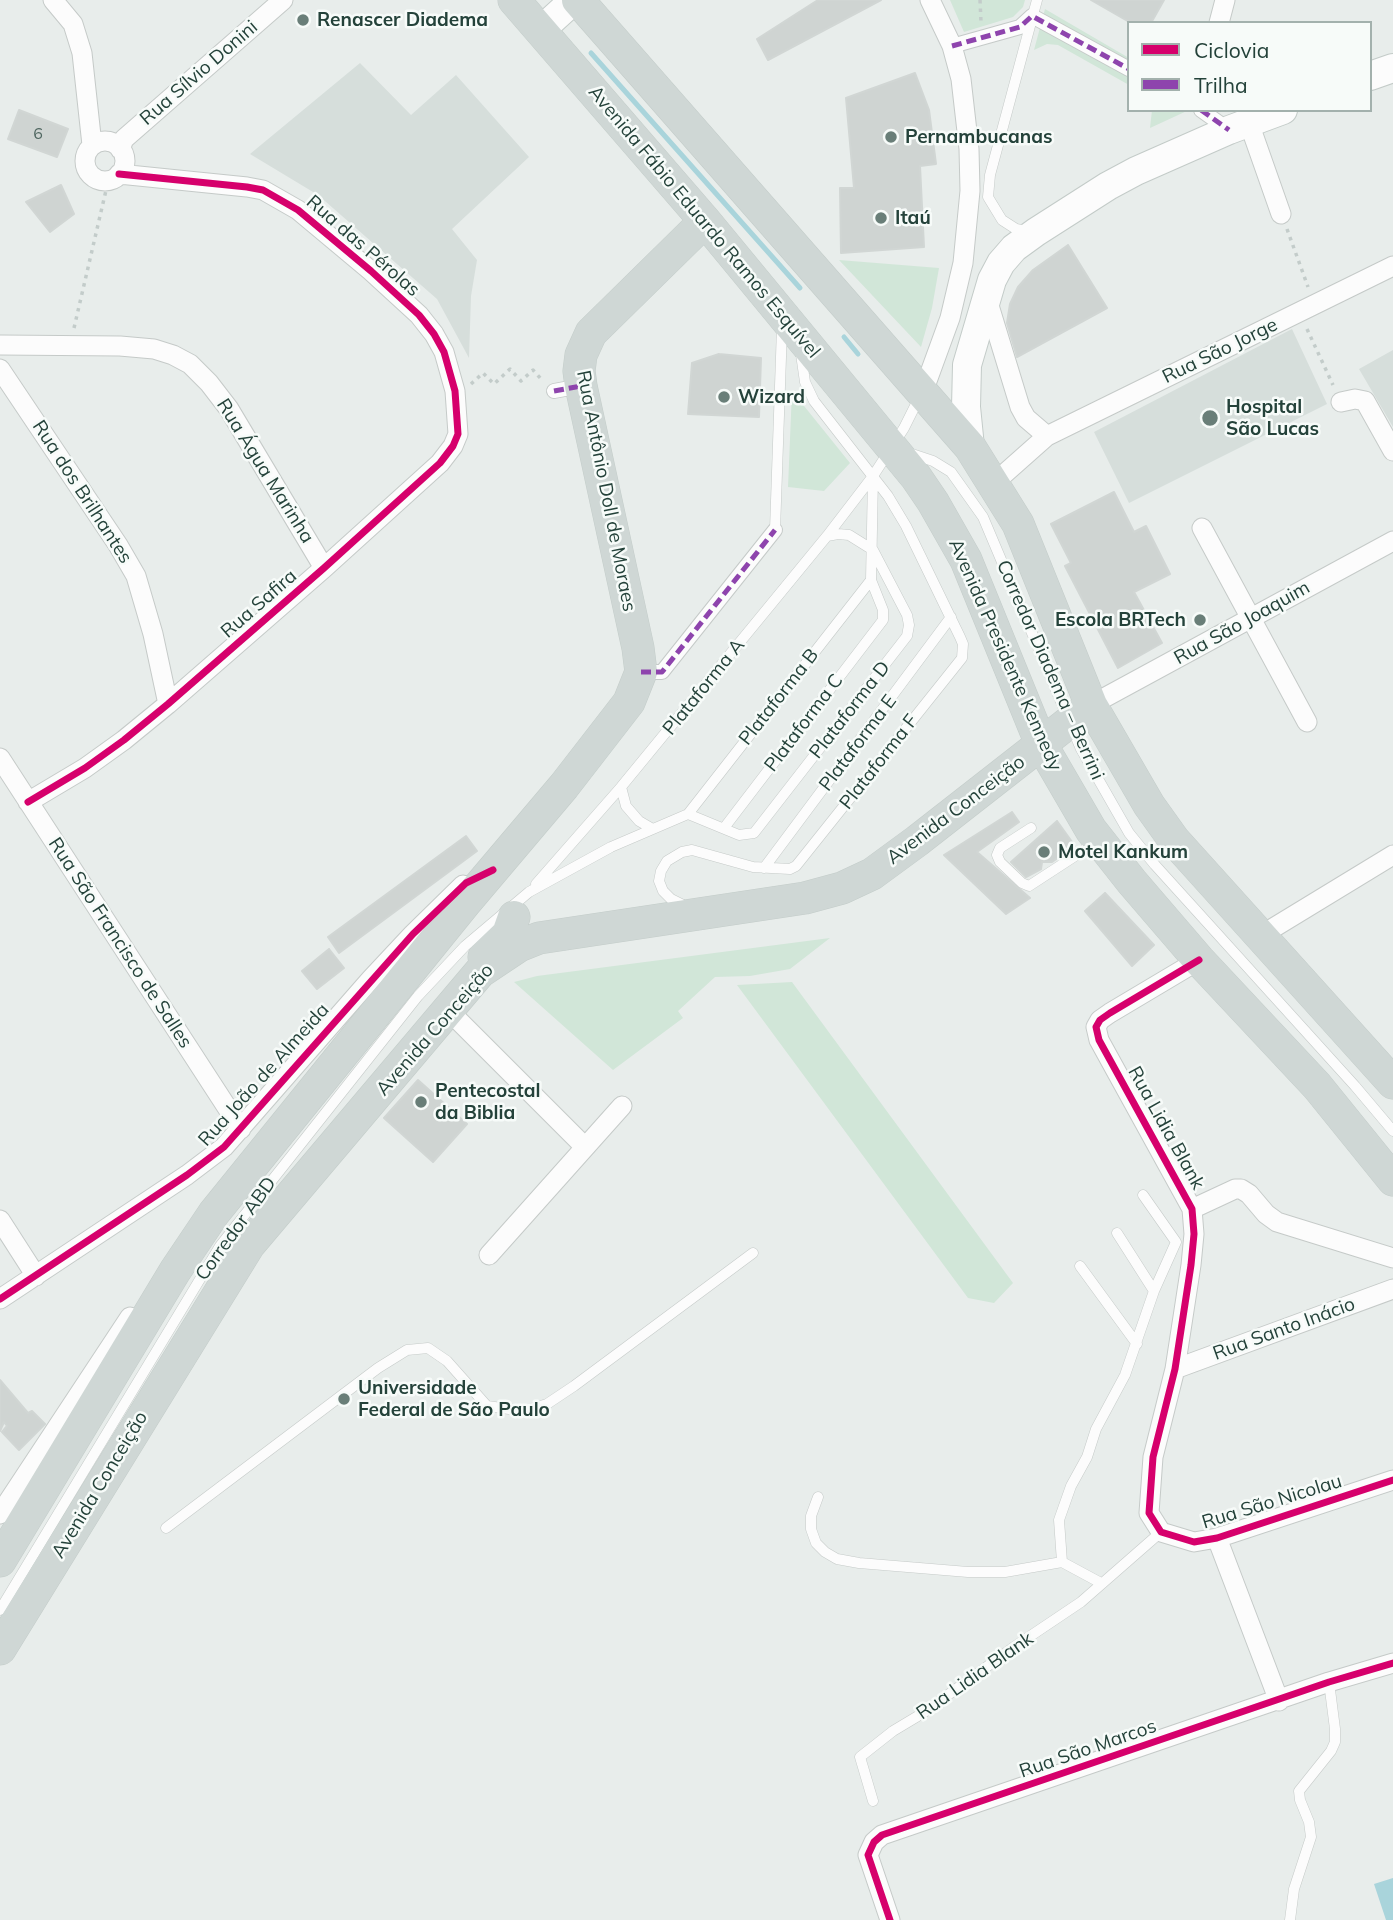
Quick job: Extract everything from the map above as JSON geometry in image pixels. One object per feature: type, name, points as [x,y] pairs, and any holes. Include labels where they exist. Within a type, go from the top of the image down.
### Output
[{"type":"main road","name":"Avenida Fábio Eduardo Ramos Esquível","points":[[514,0],[705,221],[892,446]]},
{"type":"main road","points":[[541,30],[575,0],[970,447],[994,483],[1030,550],[1080,713],[1125,767],[1168,831],[1393,1083]]},
{"type":"main road","points":[[1372,75],[1393,68]]},
{"type":"main road","points":[[970,447],[965,397],[967,365],[986,297],[1001,263],[1014,248],[1127,176],[1236,123],[1276,112]]},
{"type":"main road","name":"Rua Antônio Doll de Moraes","points":[[641,672],[638,648],[567,389],[579,371],[581,355],[591,333],[705,221]]},
{"type":"main road","name":"Avenida Presidente Kennedy","points":[[892,446],[933,502],[966,560],[1041,744],[1098,840],[1199,960],[1317,1086],[1393,1180]]},
{"type":"main road","points":[[0,1561],[174,1271],[214,1213],[564,786],[629,702],[641,672]]},
{"type":"main road","name":"Avenida Conceição","points":[[0,1649],[249,1245],[480,972],[519,946],[539,938],[806,898],[842,888],[872,874],[917,841],[1080,713]]},
{"type":"main road","points":[[497,865],[504,895],[518,906],[539,938]]},
{"type":"main road","points":[[449,1011],[453,987],[508,934],[518,906]]},
{"type":"street","points":[[53,0],[73,24],[82,53],[92,145],[86,156],[87,169],[96,178],[114,177],[124,164],[120,149],[110,142],[92,145]]},
{"type":"street","name":"Rua Sílvio Donini","points":[[120,149],[124,139],[283,0]]},
{"type":"street","points":[[923,392],[950,318],[963,262],[968,225],[969,149],[965,107],[952,46],[930,0]]},
{"type":"street","points":[[1220,21],[1225,0]]},
{"type":"street","points":[[952,46],[1020,27],[1032,16],[1127,67]]},
{"type":"street","points":[[1206,112],[1236,123],[1281,214]]},
{"type":"street","name":"Rua das Pérolas","points":[[114,177],[247,187],[279,197],[298,209],[371,271],[419,316],[444,352],[455,391]]},
{"type":"street","name":"Rua São Jorge","points":[[994,483],[1046,436],[1393,266]]},
{"type":"street","points":[[986,297],[1020,407],[1026,418],[1046,436]]},
{"type":"street","name":"Rua Água Marinha","points":[[0,345],[120,346],[154,349],[190,364],[229,409],[324,568]]},
{"type":"street","name":"Rua dos Brilhantes","points":[[0,369],[136,576],[153,634],[168,704]]},
{"type":"street","name":"Rua Safira","points":[[28,802],[85,768],[168,704],[440,463],[458,434],[455,391]]},
{"type":"street","points":[[1341,402],[1355,399],[1365,401],[1393,451]]},
{"type":"street","points":[[1202,528],[1307,722]]},
{"type":"street","points":[[641,672],[662,672],[775,530]]},
{"type":"street","name":"Rua São Joaquim","points":[[1080,713],[1393,541]]},
{"type":"street","name":"Rua São Francisco de Salles","points":[[0,758],[241,1129]]},
{"type":"street","points":[[1260,936],[1393,855]]},
{"type":"street","name":"Rua João de Almeida","points":[[0,1298],[187,1175],[224,1147],[413,934],[466,883],[497,865]]},
{"type":"street","name":"Rua Lidia Blank","points":[[1161,1532],[1149,1513],[1153,1457],[1175,1369],[1191,1265],[1194,1234],[1192,1209],[1099,1040],[1097,1027],[1100,1020],[1110,1013],[1199,960]]},
{"type":"street","points":[[449,1011],[585,1147]]},
{"type":"street","points":[[489,1255],[622,1106]]},
{"type":"street","points":[[0,1514],[190,1226],[263,1151]]},
{"type":"street","points":[[1192,1209],[1235,1188],[1241,1189],[1277,1222],[1393,1258]]},
{"type":"street","points":[[0,1220],[36,1276]]},
{"type":"street","name":"Rua Santo Inácio","points":[[1175,1369],[1393,1289]]},
{"type":"street","name":"Rua São Nicolau","points":[[1161,1532],[1194,1542],[1217,1538],[1393,1480]]},
{"type":"street","points":[[1217,1538],[1279,1700]]},
{"type":"street","name":"Rua São Marcos","points":[[890,1920],[868,1855],[874,1842],[883,1835],[1329,1682],[1393,1663]]},
{"type":"lane","points":[[1036,232],[1016,229],[1002,220],[988,197],[990,175],[1037,0]]},
{"type":"lane","points":[[790,323],[808,392],[900,514],[951,617]]},
{"type":"lane","points":[[775,530],[790,323]]},
{"type":"lane","points":[[871,580],[873,476],[923,392]]},
{"type":"lane","name":"Corredor Diadema – Berrini","points":[[892,446],[933,461],[951,472],[983,517],[1080,713],[1107,798],[1138,844],[1393,1131]]},
{"type":"lane","name":"Plataforma A","points":[[518,906],[621,787],[873,476]]},
{"type":"lane","points":[[827,536],[849,535],[873,550]]},
{"type":"lane","name":"Plataforma D","points":[[724,828],[739,835],[754,833],[907,636],[907,615],[873,550]]},
{"type":"lane","name":"Plataforma B","points":[[688,814],[871,580]]},
{"type":"lane","name":"Plataforma C","points":[[724,828],[883,620],[883,610],[871,580]]},
{"type":"lane","name":"Plataforma F","points":[[764,868],[790,869],[796,866],[961,658],[963,644],[951,617]]},
{"type":"lane","name":"Plataforma E","points":[[764,868],[951,617]]},
{"type":"lane","points":[[621,787],[626,806],[639,821],[651,828]]},
{"type":"lane","points":[[518,906],[564,871],[651,828],[688,814],[724,828]]},
{"type":"lane","points":[[1031,828],[1000,848],[996,855],[1022,883],[1029,886],[1098,840]]},
{"type":"lane","points":[[714,912],[681,905],[663,891],[659,881],[667,861],[682,852],[692,850],[742,865],[764,868]]},
{"type":"lane","name":"Corredor ABD","points":[[0,1610],[220,1246],[418,996],[465,946],[518,906]]},
{"type":"lane","points":[[1062,1562],[1059,1520],[1071,1486],[1087,1457],[1096,1429],[1125,1375],[1154,1291],[1175,1242],[1143,1195]]},
{"type":"lane","points":[[1117,1233],[1154,1291]]},
{"type":"lane","points":[[166,1528],[378,1368],[407,1350],[428,1348],[447,1361],[487,1406],[524,1411],[547,1404],[565,1392],[753,1253]]},
{"type":"lane","points":[[1080,1266],[1137,1344]]},
{"type":"lane","points":[[818,1497],[811,1516],[811,1529],[816,1543],[837,1559],[968,1572],[1005,1572],[1062,1562],[1101,1583]]},
{"type":"lane","name":"Rua Lidia Blank","points":[[873,1801],[860,1756],[892,1731],[956,1691],[1014,1647],[1081,1602],[1161,1532]]},
{"type":"lane","points":[[1290,1920],[1294,1889],[1311,1837],[1299,1791],[1331,1751],[1335,1742],[1329,1682]]},
{"type":"path","points":[[980,0],[983,38]]},
{"type":"path","points":[[70,345],[114,177]]},
{"type":"path","points":[[1281,214],[1314,304],[1304,322],[1341,402]]},
{"type":"path","points":[[455,391],[472,384],[483,373],[494,384],[510,369],[521,381],[533,370],[567,389]]},
{"type":"shaded area","points":[[360,63],[411,115],[456,75],[529,157],[452,229],[477,260],[471,296],[469,358],[437,299],[318,195],[250,154]]},
{"type":"shaded area","name":"Hospital São Lucas","points":[[1292,329],[1327,404],[1129,503],[1094,432]]},
{"type":"shaded area","points":[[1393,350],[1393,427],[1359,369]]},
{"type":"green space","points":[[950,0],[1025,0],[1023,7],[1013,17],[964,32]]},
{"type":"green space","points":[[1045,9],[1127,57],[1127,84],[1058,45],[1047,44],[1034,50]]},
{"type":"green space","points":[[1152,112],[1185,112],[1150,128]]},
{"type":"green space","points":[[839,260],[939,268],[921,347]]},
{"type":"green space","points":[[792,391],[850,463],[824,491],[788,487]]},
{"type":"green space","points":[[830,938],[790,969],[750,976],[715,977],[678,1011],[683,1018],[613,1070],[514,982],[537,976]]},
{"type":"green space","points":[[792,982],[1013,1283],[994,1303],[968,1298],[737,985]]},
{"type":"water","points":[[1393,1878],[1393,1920],[1386,1920],[1374,1884]]},
{"type":"building","points":[[818,0],[881,0],[768,60],[757,39]]},
{"type":"building","points":[[1091,0],[1164,0],[1152,21],[1128,21]]},
{"type":"building","points":[[915,73],[929,110],[936,164],[920,166],[924,247],[841,253],[840,188],[854,188],[846,98]]},
{"type":"building","points":[[19,110],[68,129],[57,157],[8,139]]},
{"type":"building","points":[[61,185],[74,214],[50,232],[26,202]]},
{"type":"building","points":[[1068,245],[1107,308],[1017,357],[1007,323],[1010,304],[1018,287],[1033,270]]},
{"type":"building","name":"Wizard","points":[[719,354],[761,358],[759,417],[688,414],[692,363]]},
{"type":"building","points":[[1114,492],[1134,532],[1146,526],[1170,574],[1134,592],[1162,643],[1118,668],[1065,566],[1071,563],[1051,524]]},
{"type":"building","points":[[1012,812],[1019,822],[977,852],[1030,898],[1006,914],[944,855]]},
{"type":"building","points":[[1057,821],[1075,846],[1052,862],[1042,862],[1041,869],[1026,877],[1011,862]]},
{"type":"building","points":[[466,836],[477,851],[339,953],[328,937]]},
{"type":"building","points":[[1105,893],[1154,945],[1132,966],[1085,911]]},
{"type":"building","points":[[329,949],[344,968],[317,989],[302,971]]},
{"type":"building","name":"Pentecostal da Biblia","points":[[418,1080],[467,1124],[433,1162],[384,1118]]},
{"type":"building","points":[[0,1380],[28,1413],[32,1411],[45,1424],[19,1450],[2,1432],[7,1426],[4,1422],[0,1431]]},
{"type":"waterway","points":[[591,53],[800,288]]},
{"type":"waterway","points":[[844,337],[858,354]]},
{"type":"marked path","points":[[952,46],[1020,27],[1032,16],[1127,68]]},
{"type":"marked path","points":[[1204,112],[1229,130]]},
{"type":"marked path","points":[[554,391],[581,386]]},
{"type":"marked path","points":[[641,672],[662,672],[775,530]]},
{"type":"cycle path","points":[[28,802],[85,768],[168,704],[440,463],[458,434],[455,391],[444,352],[434,334],[419,315],[371,271],[298,210],[263,190],[119,174]]},
{"type":"cycle path","points":[[0,1299],[187,1175],[224,1147],[413,934],[466,883],[493,870]]},
{"type":"cycle path","points":[[1199,960],[1110,1013],[1100,1020],[1096,1027],[1099,1040],[1192,1209],[1194,1234],[1191,1265],[1175,1369],[1153,1457],[1149,1513],[1161,1532],[1194,1542],[1217,1538],[1393,1480]]},
{"type":"cycle path","points":[[890,1920],[868,1855],[874,1842],[882,1835],[1329,1682],[1393,1663]]},
{"type":"place","name":"Renascer Diadema","points":[[303,20]]},
{"type":"place","name":"Pernambucanas","points":[[891,137]]},
{"type":"place","name":"Itaú","points":[[881,218]]},
{"type":"place","name":"Wizard","points":[[724,397]]},
{"type":"place","name":"Hospital São Lucas","points":[[1210,418]]},
{"type":"place","name":"Escola BRTech","points":[[1200,620]]},
{"type":"place","name":"Motel Kankum","points":[[1044,852]]},
{"type":"place","name":"Pentecostal da Biblia","points":[[421,1102]]},
{"type":"place","name":"Universidade Federal de São Paulo","points":[[344,1399]]}]
